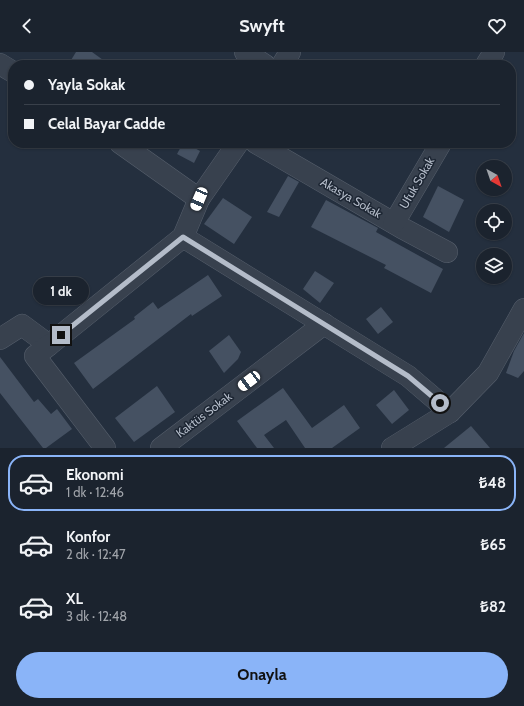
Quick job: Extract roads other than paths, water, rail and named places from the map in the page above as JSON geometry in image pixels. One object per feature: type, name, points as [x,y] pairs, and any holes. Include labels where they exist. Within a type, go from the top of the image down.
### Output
[{"type":"street","points":[[245,52],[257,60]]},
{"type":"street","points":[[127,148],[199,199]]},
{"type":"street","points":[[42,351],[183,237],[199,199],[235,148]]},
{"type":"street","name":"Akasya Sokak","points":[[265,148],[447,252]]},
{"type":"street","name":"Ufuk Sokak","points":[[394,223],[438,148]]},
{"type":"street","points":[[183,237],[408,376],[450,412]]},
{"type":"street","points":[[392,448],[450,412],[488,373],[524,309]]},
{"type":"street","name":"Kaktüs Sokak","points":[[161,448],[324,324]]},
{"type":"street","points":[[0,339],[22,326],[42,351],[105,448]]}]
